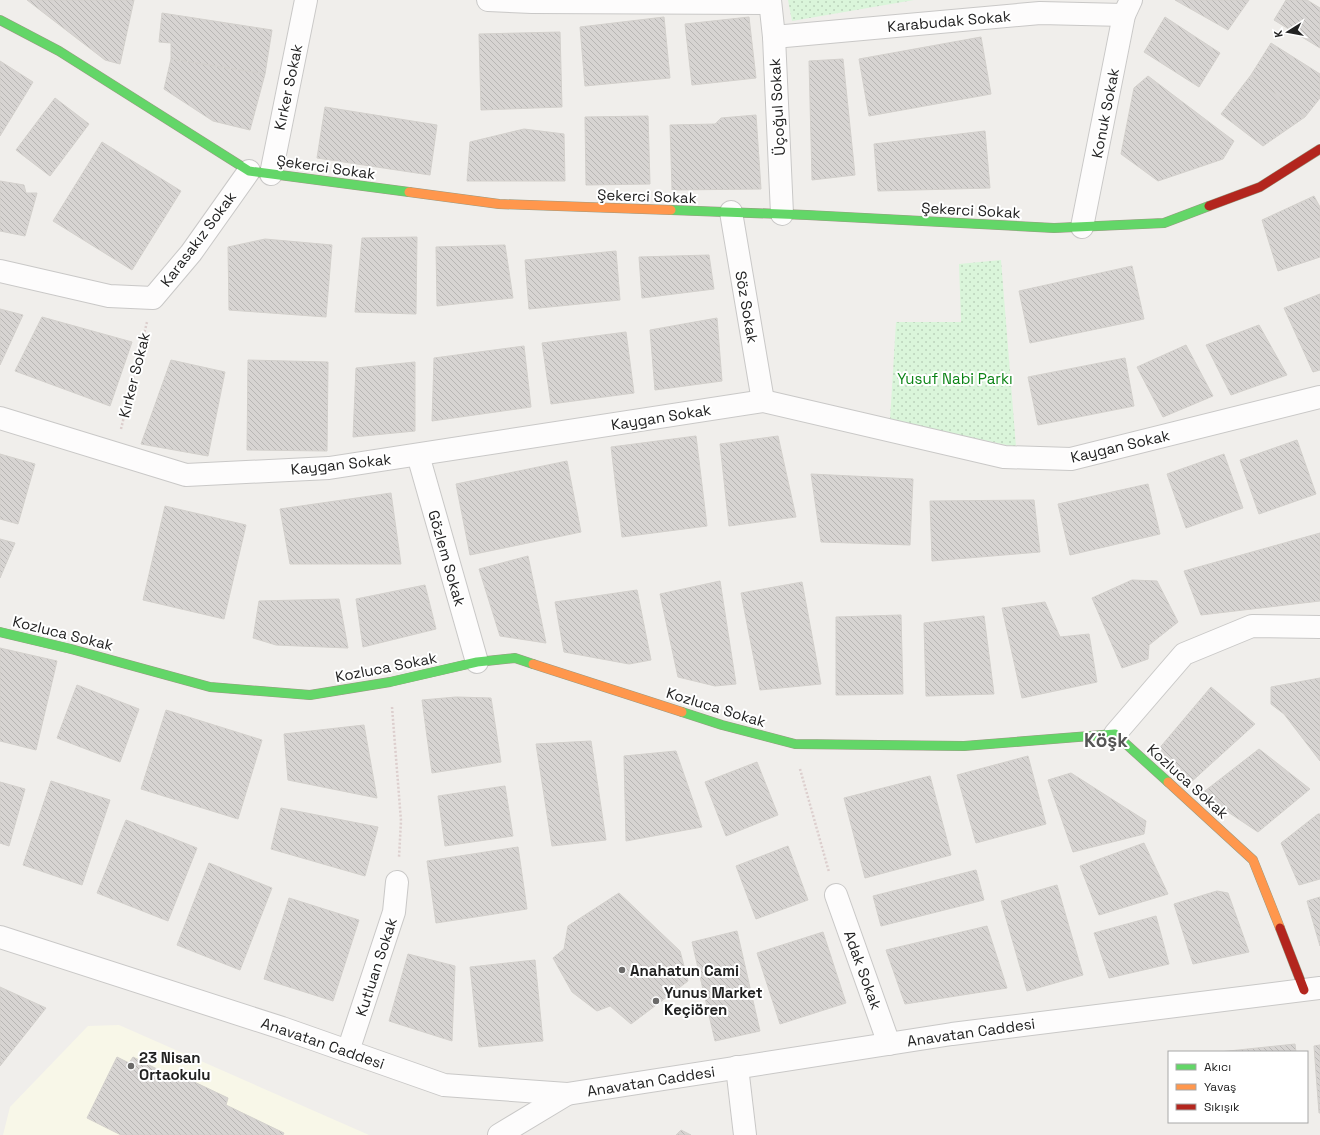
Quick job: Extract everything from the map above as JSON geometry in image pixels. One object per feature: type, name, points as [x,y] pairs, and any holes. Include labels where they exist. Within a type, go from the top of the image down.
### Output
[{"type":"street","name":"Kırker Sokak","points":[[271,174],[306,0]]},
{"type":"street","points":[[488,0],[532,2],[770,1]]},
{"type":"street","name":"Üçoğul Sokak","points":[[770,1],[774,37],[782,214]]},
{"type":"street","name":"Karabudak Sokak","points":[[774,37],[1040,13],[1128,8]]},
{"type":"street","name":"Konuk Sokak","points":[[1082,227],[1128,8]]},
{"type":"street","name":"Şekerci Sokak","points":[[0,20],[59,51],[249,171],[499,204],[782,214],[1054,228],[1164,223],[1260,187],[1319,152]]},
{"type":"street","name":"Karasakız Sokak","points":[[0,271],[109,296],[153,298],[191,253],[249,171]]},
{"type":"street","name":"Söz Sokak","points":[[731,212],[763,401]]},
{"type":"street","name":"Kaygan Sokak","points":[[0,418],[186,475],[329,468],[763,401],[1004,457],[1071,459],[1320,397]]},
{"type":"street","name":"Gözlem Sokak","points":[[418,455],[477,662]]},
{"type":"street","points":[[1115,734],[1184,654],[1252,626],[1320,628]]},
{"type":"street","name":"Kozluca Sokak","points":[[0,632],[71,649],[210,687],[310,695],[390,682],[477,662],[515,658],[722,726],[795,744],[964,746],[1115,734],[1253,860],[1312,989]]},
{"type":"street","name":"Kutluan Sokak","points":[[348,1051],[394,912],[397,882]]},
{"type":"street","name":"Adak Sokak","points":[[836,895],[889,1044]]},
{"type":"street","name":"Anavatan Caddesi","points":[[0,937],[282,1028],[444,1084],[567,1094],[952,1034],[1312,989]]},
{"type":"street","points":[[737,1068],[745,1135]]},
{"type":"street","points":[[499,1135],[567,1094]]},
{"type":"path","name":"Kırker Sokak","points":[[115,453],[153,298]]},
{"type":"path","points":[[390,682],[401,821],[397,882]]},
{"type":"path","points":[[795,744],[802,779],[836,895]]},
{"type":"shaded area","name":"23 Nisan Ortaokulu","points":[[119,1025],[369,1135],[3,1135],[10,1107],[88,1026]]},
{"type":"green space","points":[[788,0],[914,0],[792,21]]},
{"type":"green space","name":"Yusuf Nabi Parkı","points":[[1001,260],[1016,447],[890,420],[896,322],[961,322],[959,264]]},
{"type":"building","points":[[27,0],[134,0],[120,64],[105,60]]},
{"type":"building","points":[[1175,0],[1249,0],[1228,30]]},
{"type":"building","points":[[1286,0],[1307,0],[1320,8],[1320,48],[1274,20]]},
{"type":"building","points":[[162,13],[272,30],[265,74],[171,59],[171,43],[159,42]]},
{"type":"building","points":[[664,17],[670,78],[585,86],[580,27]]},
{"type":"building","points":[[749,17],[756,78],[692,85],[685,24]]},
{"type":"building","points":[[1165,17],[1220,53],[1199,87],[1144,52]]},
{"type":"building","points":[[560,32],[562,107],[481,110],[479,34]]},
{"type":"building","points":[[981,37],[991,94],[869,116],[859,59]]},
{"type":"building","points":[[1271,43],[1320,74],[1320,98],[1305,117],[1251,75]]},
{"type":"building","points":[[171,59],[265,74],[250,130],[213,121],[164,89]]},
{"type":"building","points":[[843,59],[855,175],[812,180],[809,61]]},
{"type":"building","points":[[0,61],[33,82],[0,136]]},
{"type":"building","points":[[1251,75],[1305,117],[1263,146],[1221,114]]},
{"type":"building","points":[[1148,76],[1234,141],[1223,159],[1158,181],[1121,154],[1134,88]]},
{"type":"building","points":[[55,98],[89,124],[50,176],[16,150]]},
{"type":"building","points":[[325,107],[437,125],[430,175],[317,158]]},
{"type":"building","points":[[756,115],[761,189],[672,190],[670,125],[715,124],[721,118]]},
{"type":"building","points":[[648,116],[650,184],[586,185],[585,117]]},
{"type":"building","points":[[524,129],[564,134],[565,181],[467,181],[470,142]]},
{"type":"building","points":[[985,131],[990,188],[878,191],[874,144]]},
{"type":"building","points":[[102,142],[181,191],[132,270],[53,221]]},
{"type":"building","points":[[0,181],[24,185],[26,193],[37,193],[25,236],[0,231]]},
{"type":"building","points":[[1314,196],[1320,207],[1320,257],[1278,271],[1262,220]]},
{"type":"building","points":[[417,237],[416,314],[355,312],[362,238]]},
{"type":"building","points":[[265,239],[332,245],[326,317],[229,310],[228,247]]},
{"type":"building","points":[[505,245],[513,298],[437,306],[436,247]]},
{"type":"building","points":[[616,251],[620,300],[529,309],[525,260]]},
{"type":"building","points":[[709,255],[714,289],[642,298],[639,257]]},
{"type":"building","points":[[1132,266],[1144,319],[1030,343],[1019,291]]},
{"type":"building","points":[[1320,294],[1320,370],[1313,372],[1284,308]]},
{"type":"building","points":[[0,309],[23,315],[0,365]]},
{"type":"building","points":[[42,317],[132,342],[110,406],[15,371]]},
{"type":"building","points":[[717,318],[722,381],[655,390],[650,330]]},
{"type":"building","points":[[1259,325],[1287,375],[1231,395],[1206,345]]},
{"type":"building","points":[[626,332],[634,393],[551,404],[542,343]]},
{"type":"building","points":[[1186,345],[1213,396],[1163,417],[1137,367]]},
{"type":"building","points":[[524,346],[531,407],[432,421],[434,358]]},
{"type":"building","points":[[1125,358],[1134,406],[1038,425],[1028,377]]},
{"type":"building","points":[[171,360],[225,372],[208,456],[141,444]]},
{"type":"building","points":[[248,360],[328,362],[327,451],[247,450]]},
{"type":"building","points":[[415,362],[415,431],[353,437],[356,368]]},
{"type":"building","points":[[696,436],[707,526],[622,537],[611,447]]},
{"type":"building","points":[[778,436],[796,517],[729,526],[720,444]]},
{"type":"building","points":[[1297,440],[1316,494],[1259,514],[1240,460]]},
{"type":"building","points":[[0,454],[35,464],[18,524],[0,519]]},
{"type":"building","points":[[1224,454],[1243,508],[1186,528],[1167,474]]},
{"type":"building","points":[[567,461],[581,532],[470,555],[456,484]]},
{"type":"building","points":[[811,474],[913,479],[910,545],[821,542]]},
{"type":"building","points":[[1148,484],[1160,534],[1070,555],[1058,504]]},
{"type":"building","points":[[391,493],[401,564],[290,564],[280,509]]},
{"type":"building","points":[[1034,500],[1040,552],[932,561],[930,501]]},
{"type":"building","points":[[165,506],[246,525],[224,619],[143,600]]},
{"type":"building","points":[[1320,533],[1320,601],[1201,615],[1184,571]]},
{"type":"building","points":[[0,539],[15,543],[0,578]]},
{"type":"building","points":[[528,556],[546,643],[500,636],[479,569]]},
{"type":"building","points":[[1132,580],[1157,581],[1178,622],[1149,645],[1148,659],[1122,668],[1092,598]]},
{"type":"building","points":[[720,581],[736,684],[715,686],[678,677],[660,594]]},
{"type":"building","points":[[802,582],[821,684],[760,690],[741,593]]},
{"type":"building","points":[[425,585],[436,629],[363,647],[356,599]]},
{"type":"building","points":[[637,590],[651,660],[629,664],[564,652],[555,602]]},
{"type":"building","points":[[339,599],[348,648],[276,645],[253,638],[259,601]]},
{"type":"building","points":[[1045,602],[1060,637],[1089,634],[1097,682],[1022,698],[1002,608]]},
{"type":"building","points":[[901,615],[903,694],[836,695],[836,617]]},
{"type":"building","points":[[984,616],[994,694],[926,696],[924,623]]},
{"type":"building","points":[[0,648],[57,661],[36,750],[0,741]]},
{"type":"building","points":[[1320,678],[1320,761],[1284,714],[1271,704],[1271,687]]},
{"type":"building","points":[[77,685],[139,709],[120,762],[57,738]]},
{"type":"building","points":[[1211,687],[1255,724],[1190,783],[1152,757]]},
{"type":"building","points":[[456,697],[491,698],[501,762],[432,773],[422,700]]},
{"type":"building","points":[[166,710],[262,740],[238,819],[141,789]]},
{"type":"building","points":[[364,725],[377,798],[288,780],[284,734]]},
{"type":"building","points":[[591,741],[606,840],[552,846],[536,744]]},
{"type":"building","points":[[1259,749],[1310,789],[1258,832],[1201,794]]},
{"type":"building","points":[[676,751],[702,827],[626,841],[624,756]]},
{"type":"building","points":[[1028,756],[1046,824],[976,843],[957,775]]},
{"type":"building","points":[[757,762],[778,815],[726,836],[705,782]]},
{"type":"building","points":[[1071,773],[1146,821],[1144,834],[1073,852],[1048,780]]},
{"type":"building","points":[[930,776],[951,855],[865,878],[844,798]]},
{"type":"building","points":[[51,781],[110,800],[82,885],[23,865]]},
{"type":"building","points":[[0,782],[25,789],[9,846],[0,843]]},
{"type":"building","points":[[505,786],[513,836],[445,846],[438,796]]},
{"type":"building","points":[[281,808],[378,827],[365,876],[271,849]]},
{"type":"building","points":[[1320,814],[1320,879],[1299,885],[1281,843]]},
{"type":"building","points":[[126,820],[197,848],[168,921],[97,893]]},
{"type":"building","points":[[1144,843],[1168,894],[1099,915],[1080,866]]},
{"type":"building","points":[[788,846],[808,900],[756,919],[736,866]]},
{"type":"building","points":[[518,847],[527,909],[436,923],[427,861]]},
{"type":"building","points":[[209,863],[272,888],[240,970],[177,945]]},
{"type":"building","points":[[976,870],[984,900],[881,926],[873,896]]},
{"type":"building","points":[[1057,885],[1083,975],[1027,991],[1001,901]]},
{"type":"building","points":[[1217,891],[1228,893],[1249,952],[1193,964],[1174,904]]},
{"type":"building","name":"Anahatun Cami","points":[[619,893],[680,951],[688,981],[631,1024],[610,1006],[597,1011],[572,992],[553,958],[564,949],[568,926]]},
{"type":"building","points":[[1320,897],[1320,946],[1307,901]]},
{"type":"building","points":[[289,898],[359,920],[333,1001],[264,979]]},
{"type":"building","points":[[1156,916],[1169,964],[1109,978],[1094,933]]},
{"type":"building","points":[[987,926],[1007,988],[905,1004],[886,950]]},
{"type":"building","points":[[737,931],[760,1031],[715,1041],[692,942]]},
{"type":"building","points":[[823,932],[846,1003],[780,1024],[757,953]]},
{"type":"building","points":[[408,954],[455,966],[452,1041],[389,1021]]},
{"type":"building","points":[[535,960],[543,1041],[479,1047],[470,967]]},
{"type":"building","points":[[0,987],[46,1008],[0,1066]]},
{"type":"building","points":[[1295,1044],[1296,1051],[1228,1051]]},
{"type":"building","points":[[1320,1045],[1320,1113],[1319,1113],[1314,1046]]},
{"type":"building","points":[[117,1057],[129,1063],[133,1057],[183,1082],[186,1078],[228,1098],[226,1105],[284,1133],[283,1135],[121,1135],[87,1118]]},
{"type":"building","points":[[681,1130],[691,1135],[676,1135]]},
{"type":"traffic: fast","points":[[0,20],[59,51],[249,171],[409,192]]},
{"type":"traffic: fast","points":[[671,210],[807,215],[1054,228],[1164,223],[1209,206]]},
{"type":"traffic: fast","points":[[0,632],[71,649],[210,687],[310,695],[390,682],[477,662],[515,658],[533,664]]},
{"type":"traffic: fast","points":[[682,712],[722,725],[795,744],[964,746],[1115,734],[1168,782]]},
{"type":"traffic: slow","points":[[409,192],[499,204],[671,210]]},
{"type":"traffic: slow","points":[[533,664],[682,712]]},
{"type":"traffic: slow","points":[[1168,782],[1253,860],[1280,928]]},
{"type":"traffic: jam","points":[[1209,206],[1260,187],[1320,149]]},
{"type":"traffic: jam","points":[[1280,928],[1304,990]]},
{"type":"place","name":"Anahatun Cami","points":[[622,970]]},
{"type":"place","name":"Yunus Market Keçiören","points":[[656,1001]]},
{"type":"place","name":"23 Nisan Ortaokulu","points":[[131,1066]]},
{"type":"district","name":"Köşk","points":[[1106,740]]}]
